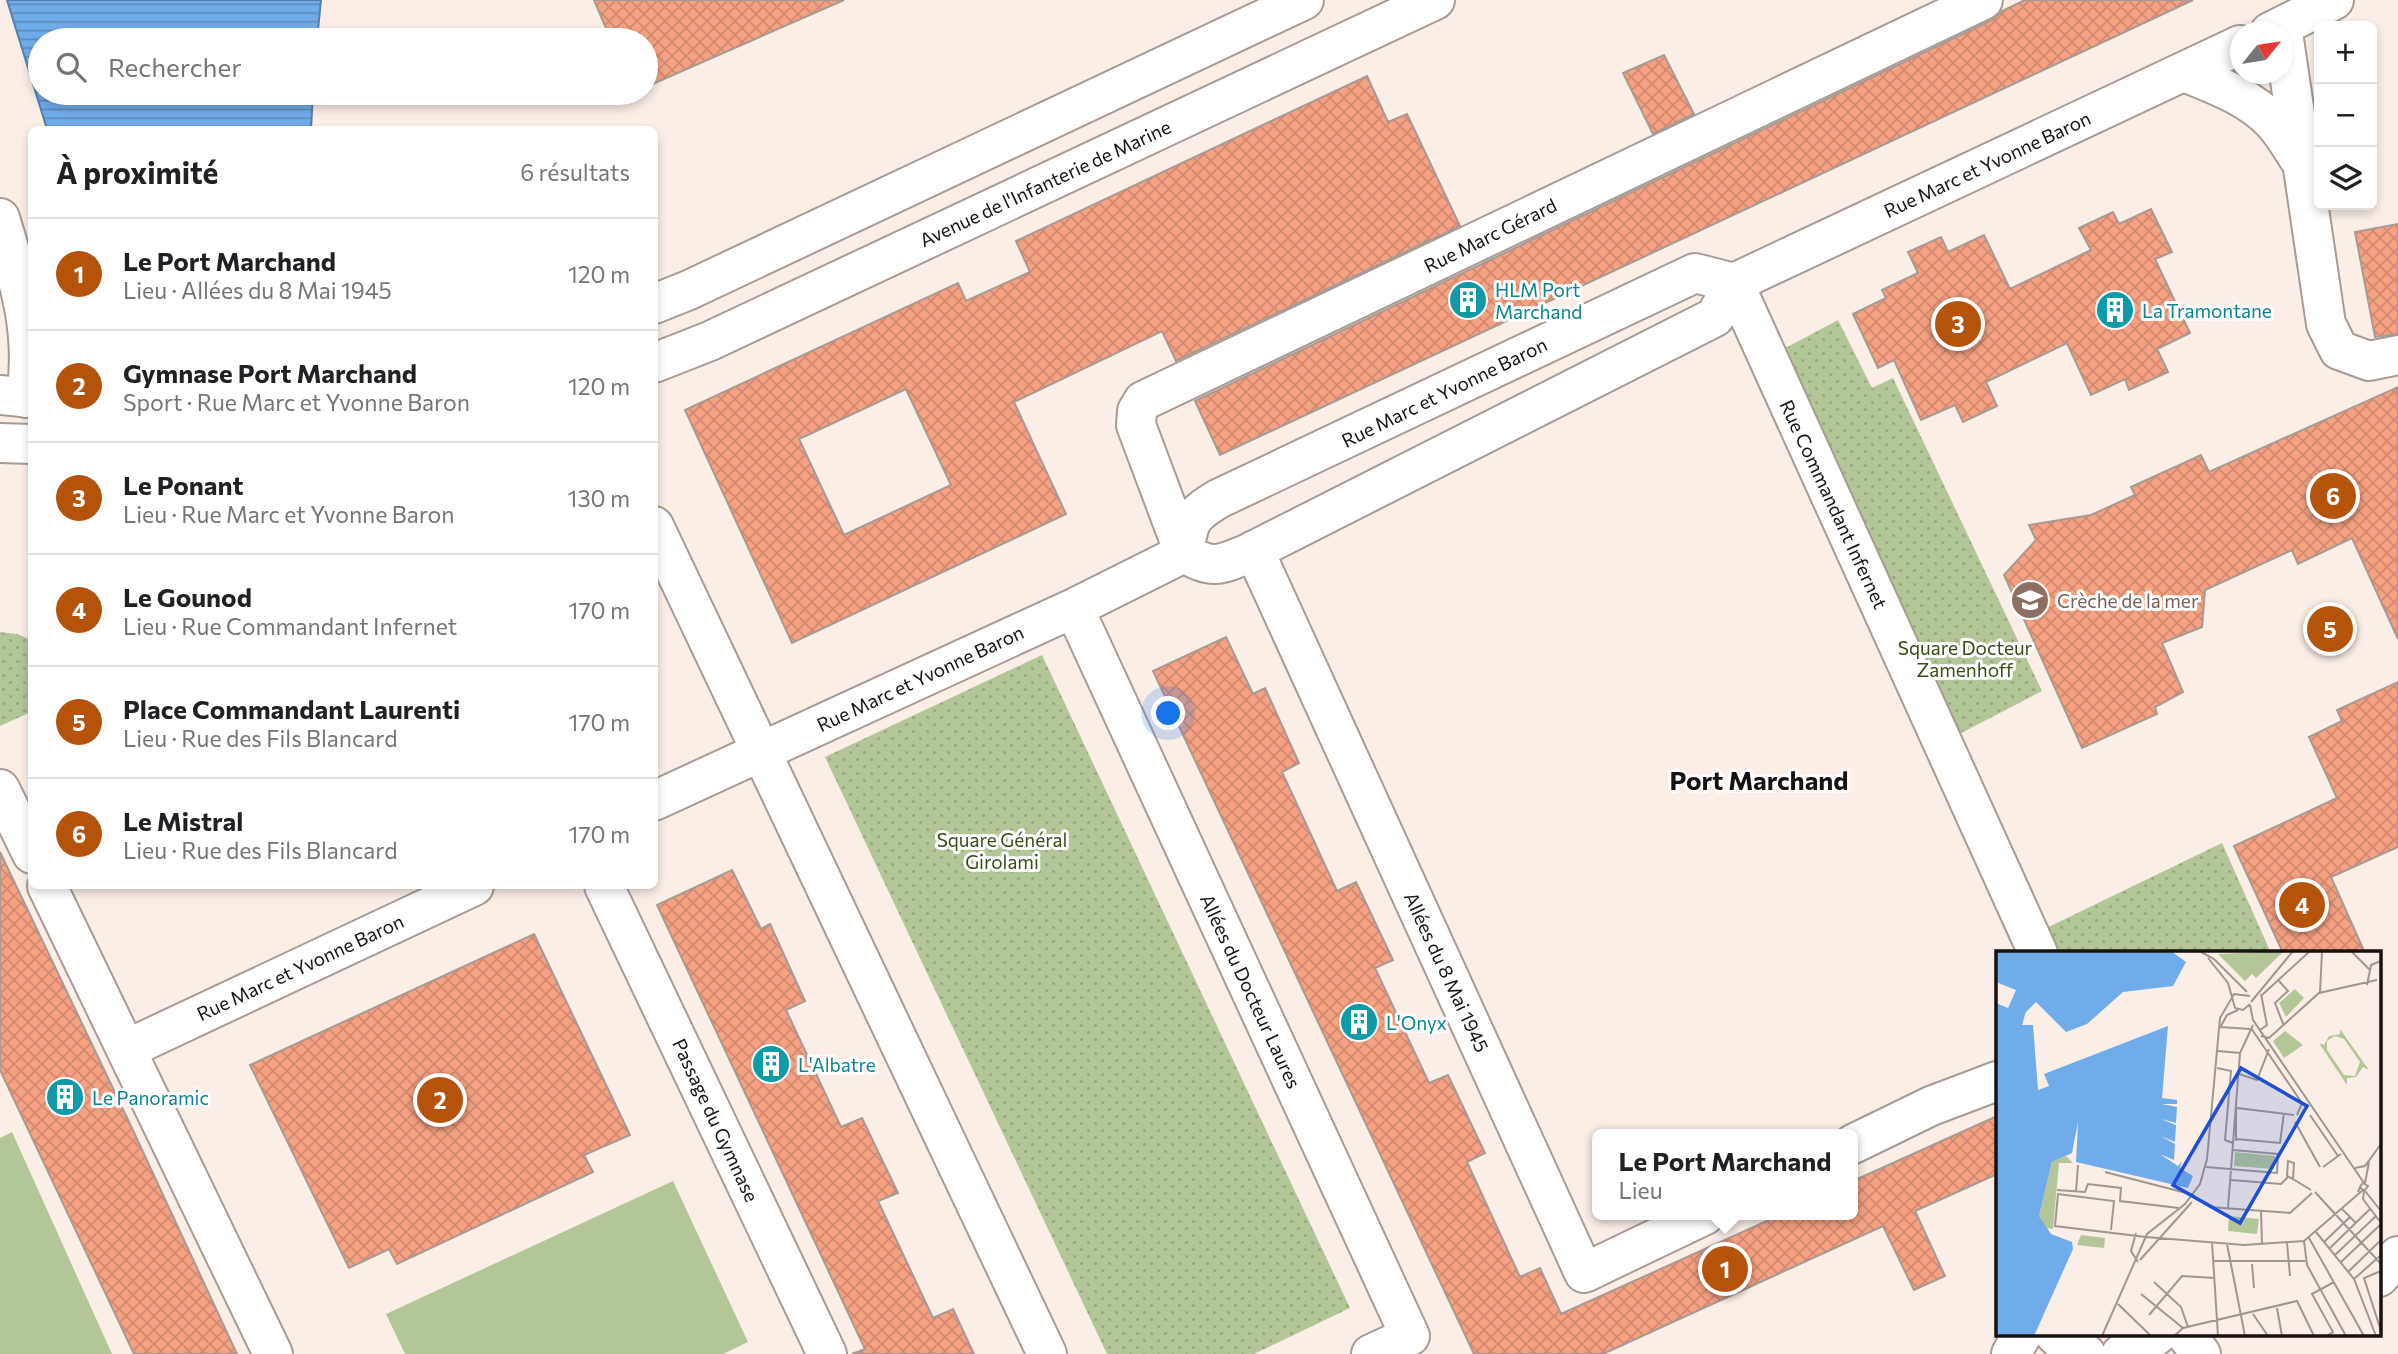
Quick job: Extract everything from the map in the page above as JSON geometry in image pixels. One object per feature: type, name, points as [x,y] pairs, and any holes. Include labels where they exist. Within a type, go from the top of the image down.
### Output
[{"type":"street","points":[[658,302],[1304,0]]},
{"type":"street","name":"Avenue de l'Infanterie de Marine","points":[[658,361],[710,341],[1435,0]]},
{"type":"street","name":"Rue Marc Gérard","points":[[1184,553],[1136,425],[1137,411],[1143,401],[1983,0]]},
{"type":"street","points":[[2292,21],[2334,0]]},
{"type":"street","name":"Rue Marc et Yvonne Baron","points":[[658,799],[1074,608],[1184,553],[1189,525],[1200,510],[1218,499],[1695,273],[1734,283],[2230,50]]},
{"type":"street","points":[[2184,72],[2256,106],[2275,124],[2301,161]]},
{"type":"street","points":[[2286,84],[2326,324],[2339,350],[2369,361],[2398,355]]},
{"type":"street","points":[[0,218],[23,292],[28,339]]},
{"type":"street","points":[[1184,553],[1204,564],[1225,563],[1254,550],[1715,317],[1734,283]]},
{"type":"street","name":"Rue Commandant Infernet","points":[[1734,283],[2037,951]]},
{"type":"street","points":[[19,397],[28,374]]},
{"type":"street","points":[[0,443],[28,444]]},
{"type":"street","points":[[658,534],[1047,1354]]},
{"type":"street","name":"Allées du 8 Mai 1945","points":[[1254,550],[1584,1273],[1695,1220]]},
{"type":"street","name":"Allées du Docteur Laures","points":[[1074,608],[1410,1336],[1371,1354]]},
{"type":"street","points":[[0,789],[28,846]]},
{"type":"street","points":[[48,889],[273,1354]]},
{"type":"street","name":"Rue Marc et Yvonne Baron","points":[[127,1049],[468,889]]},
{"type":"street","name":"Passage du Gymnase","points":[[605,889],[827,1354]]},
{"type":"street","points":[[1858,1142],[1931,1106],[1996,1081]]},
{"type":"street","points":[[2380,1276],[2398,1256]]},
{"type":"street","points":[[2011,1354],[2021,1336]]},
{"type":"street","points":[[2121,1354],[2138,1349],[2156,1336]]},
{"type":"street","points":[[2187,1336],[2201,1354]]},
{"type":"green space","name":"Square Docteur Zamenhoff","points":[[1838,320],[1872,388],[1893,378],[2042,691],[1942,743],[1767,358]]},
{"type":"green space","points":[[0,632],[28,638],[28,713],[0,726]]},
{"type":"green space","name":"Square Général Girolami","points":[[1042,655],[1350,1308],[1254,1354],[1107,1354],[825,757]]},
{"type":"green space","points":[[2222,843],[2270,951],[2037,951],[2030,936]]},
{"type":"green space","points":[[12,1132],[112,1354],[0,1354],[0,1138]]},
{"type":"green space","points":[[673,1181],[748,1342],[723,1354],[405,1354],[386,1314]]},
{"type":"water","points":[[7,0],[321,0],[318,28],[28,28],[28,68]]},
{"type":"water","points":[[40,105],[312,105],[311,126],[46,126]]},
{"type":"building","points":[[594,0],[844,0],[658,82],[658,28],[606,28]]},
{"type":"building","points":[[2025,0],[2193,0],[1220,455],[1195,401],[1992,20],[2002,11]]},
{"type":"building","points":[[1664,55],[1694,114],[1653,134],[1623,73]]},
{"type":"building","points":[[1367,76],[1388,122],[1407,114],[1460,226],[1176,361],[1162,331],[1014,402],[1066,514],[792,643],[685,410],[958,283],[966,301],[1030,272],[1016,241]],"holes":[[[906,389],[951,485],[844,535],[799,439]]]},
{"type":"building","points":[[2151,209],[2172,252],[2155,259],[2190,333],[2157,349],[2168,372],[2129,390],[2125,379],[2091,395],[2067,343],[1986,382],[1997,406],[1963,422],[1955,405],[1921,420],[1894,360],[1878,368],[1853,314],[1886,298],[1882,290],[1918,273],[1908,252],[1941,237],[1948,252],[1984,235],[2010,289],[2091,250],[2079,228],[2113,212],[2119,224]]},
{"type":"building","points":[[2398,224],[2398,334],[2375,337],[2355,232]]},
{"type":"building","points":[[2398,387],[2398,639],[2352,538],[2298,564],[2292,550],[2205,590],[2202,627],[2162,643],[2183,692],[2155,707],[2157,714],[2082,748],[2004,575],[2036,540],[2029,525],[2091,515],[2135,495],[2131,487],[2201,455],[2209,472]]},
{"type":"building","name":"L'Onyx","points":[[1226,637],[1253,694],[1265,688],[1299,763],[1282,772],[1337,891],[1356,882],[1393,960],[1375,968],[1429,1083],[1448,1075],[1485,1153],[1467,1162],[1520,1277],[1540,1268],[1561,1314],[1769,1220],[1858,1220],[1858,1179],[1996,1116],[1996,1174],[1915,1211],[1945,1276],[1914,1290],[1883,1226],[1603,1354],[1474,1354],[1153,671]]},
{"type":"building","points":[[2398,682],[2398,847],[2331,877],[2364,951],[2282,951],[2234,846],[2337,798],[2309,737],[2342,721],[2337,710]]},
{"type":"building","name":"Le Panoramic","points":[[0,852],[237,1354],[134,1354],[0,1070]]},
{"type":"building","name":"L'Albatre","points":[[732,870],[761,929],[770,924],[805,1001],[786,1010],[841,1127],[862,1118],[898,1193],[878,1201],[933,1318],[953,1309],[974,1354],[852,1354],[865,1349],[657,905]]},
{"type":"building","points":[[534,934],[630,1135],[584,1155],[593,1172],[397,1264],[389,1249],[349,1268],[250,1065]]},
{"type":"place","name":"HLM Port Marchand","points":[[1468,300]]},
{"type":"place","name":"La Tramontane","points":[[2115,310]]},
{"type":"place","name":"Le Ponant","points":[[1958,324]]},
{"type":"place","name":"Le Mistral","points":[[2333,496]]},
{"type":"place","name":"Crèche de la mer","points":[[2030,600]]},
{"type":"place","name":"Place Commandant Laurenti","points":[[2330,629]]},
{"type":"place","name":"Le Gounod","points":[[2302,905]]},
{"type":"place","name":"L'Onyx","points":[[1359,1022]]},
{"type":"place","name":"L'Albatre","points":[[771,1064]]},
{"type":"place","name":"Le Panoramic","points":[[65,1097]]},
{"type":"place","name":"Gymnase Port Marchand","points":[[440,1100]]},
{"type":"place","name":"Le Port Marchand","points":[[1725,1269]]},
{"type":"district","name":"Port Marchand","points":[[1759,779]]}]
